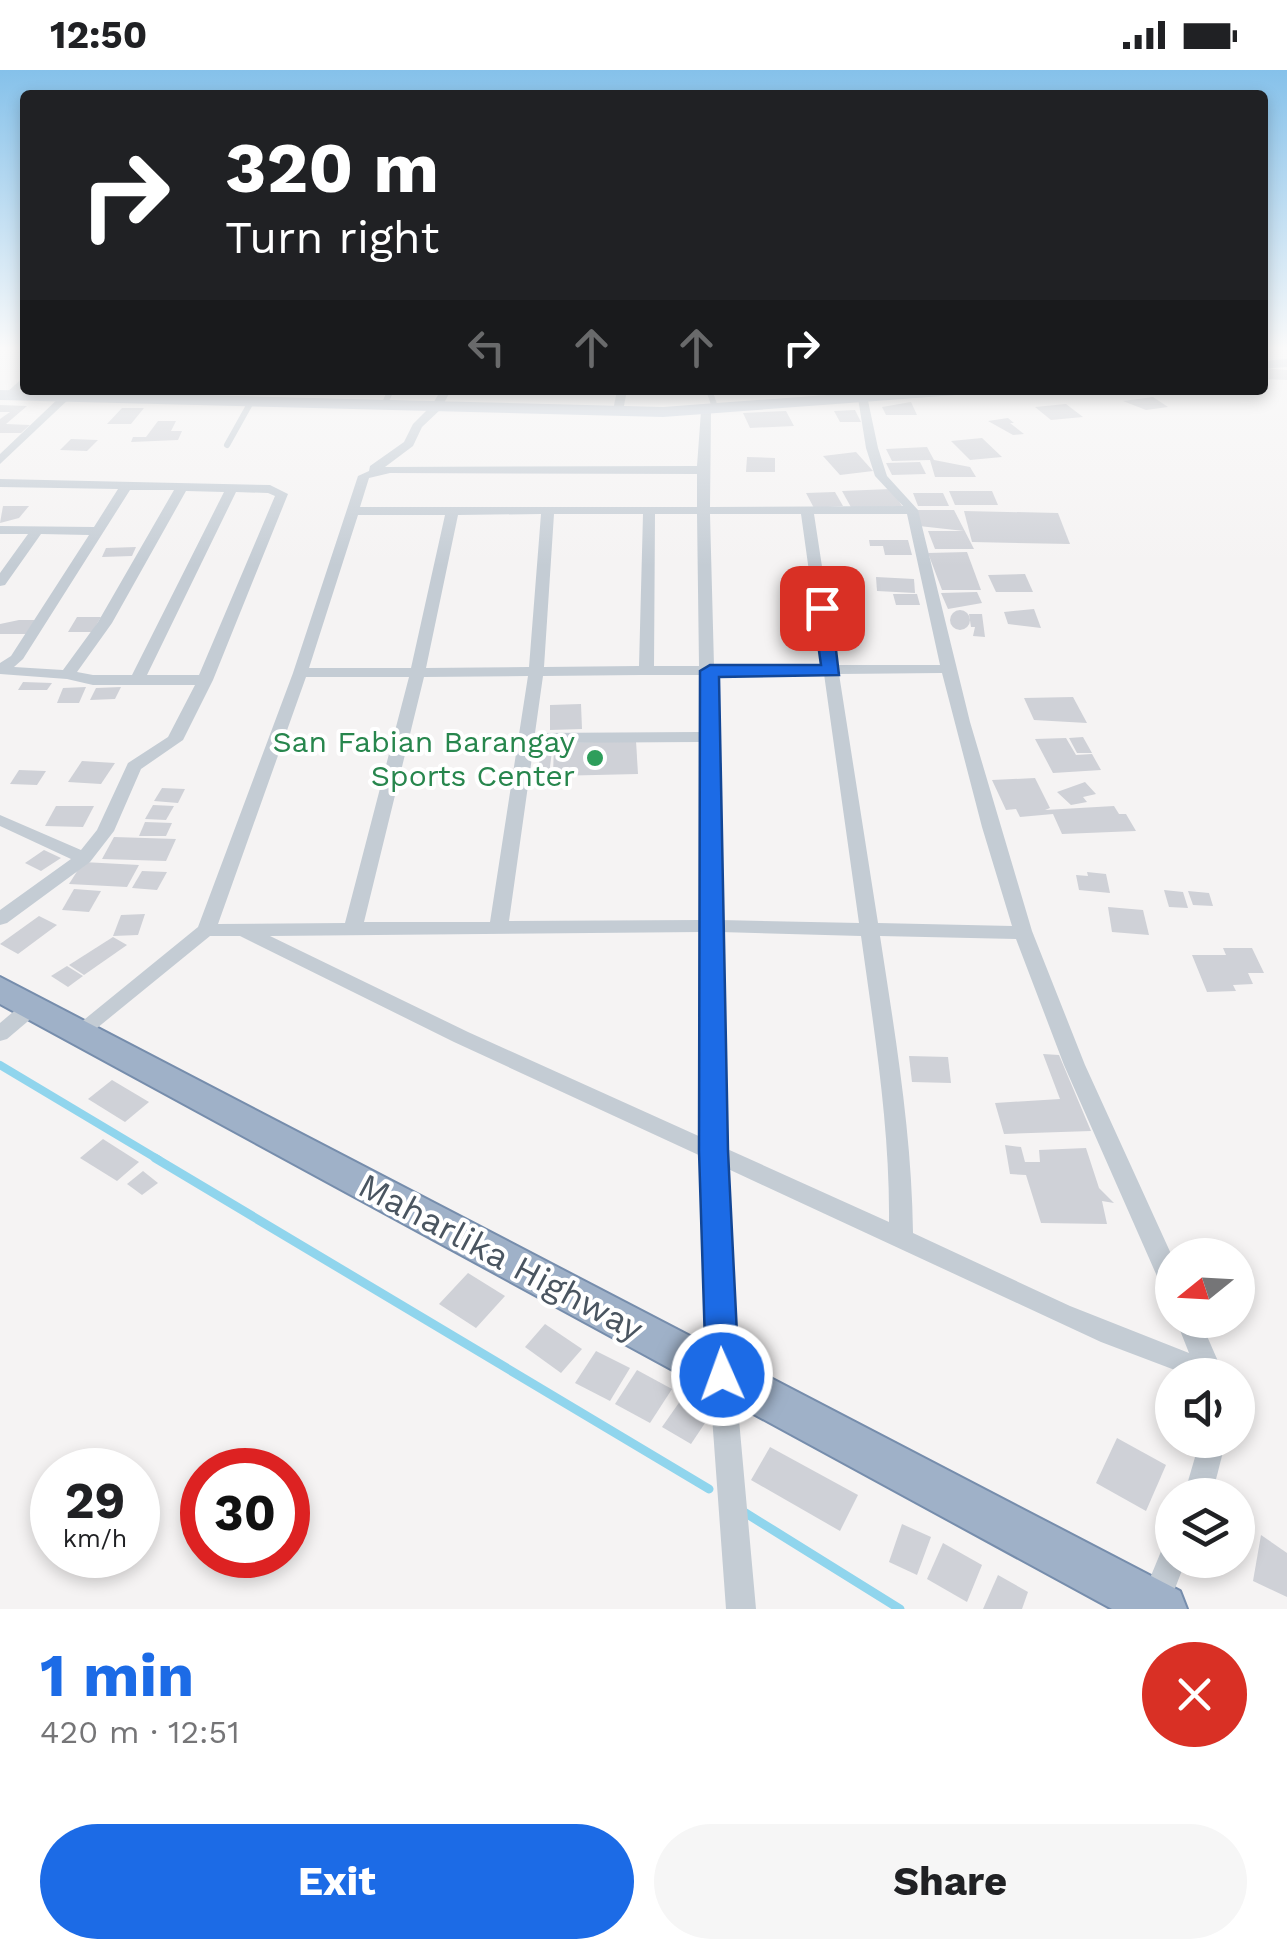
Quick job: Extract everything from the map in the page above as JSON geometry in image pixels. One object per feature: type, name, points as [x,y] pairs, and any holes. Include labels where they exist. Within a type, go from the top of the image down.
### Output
[{"type":"highway","name":"Maharlika Highway","points":[[16,998],[1158,1607]]},
{"type":"street","points":[[0,460],[40,422]]},
{"type":"street","points":[[78,1032],[206,930],[300,673],[358,484],[409,444],[421,422]]},
{"type":"street","points":[[709,422],[703,470],[710,671],[714,1151],[722,1375],[741,1609]]},
{"type":"street","points":[[868,422],[880,474],[891,489],[903,495],[912,510],[946,669],[1024,933],[1061,1032],[1155,1244]]},
{"type":"street","points":[[0,436],[25,436]]},
{"type":"street","points":[[372,472],[703,470]]},
{"type":"street","points":[[0,483],[270,489],[282,494],[206,680],[175,740],[142,758],[130,773],[105,831],[84,858],[0,919]]},
{"type":"street","points":[[0,669],[16,659],[126,487]]},
{"type":"street","points":[[67,675],[105,623],[181,488]]},
{"type":"street","points":[[137,680],[232,488]]},
{"type":"street","points":[[352,511],[912,510]]},
{"type":"street","points":[[352,931],[418,672],[452,511]]},
{"type":"street","points":[[498,929],[536,674],[548,511]]},
{"type":"street","points":[[646,672],[649,511]]},
{"type":"street","points":[[807,512],[894,1110],[900,1239]]},
{"type":"street","points":[[0,530],[98,531]]},
{"type":"street","points":[[0,582],[38,530]]},
{"type":"street","points":[[0,669],[137,680],[206,680]]},
{"type":"street","points":[[300,673],[946,669]]},
{"type":"street","points":[[526,738],[710,738]]},
{"type":"street","points":[[0,820],[84,858]]},
{"type":"street","points":[[206,930],[712,926],[1024,933]]},
{"type":"street","points":[[247,932],[456,1037],[714,1151],[1124,1343],[1167,1358]]},
{"type":"street","points":[[0,1034],[16,998]]},
{"type":"street","points":[[1158,1607],[1166,1578]]},
{"type":"lane","points":[[227,445],[239,422]]},
{"type":"building","points":[[0,422],[30,425],[21,433],[0,433]]},
{"type":"building","points":[[157,422],[176,422],[171,431],[182,431],[178,440],[131,442],[133,437],[146,437]]},
{"type":"building","points":[[747,422],[792,422],[794,426],[750,428]]},
{"type":"building","points":[[989,422],[1013,422],[1024,434],[1013,435]]},
{"type":"building","points":[[982,438],[1002,457],[970,460],[951,441]]},
{"type":"building","points":[[71,439],[98,440],[87,451],[60,450]]},
{"type":"building","points":[[927,447],[934,460],[970,467],[976,477],[935,477],[930,460],[892,461],[886,449]]},
{"type":"building","points":[[856,452],[873,471],[840,475],[823,456]]},
{"type":"building","points":[[747,457],[775,458],[775,472],[746,472]]},
{"type":"building","points":[[920,462],[926,474],[892,475],[886,463]]},
{"type":"building","points":[[891,489],[902,506],[852,509],[842,491]]},
{"type":"building","points":[[949,491],[992,491],[998,505],[955,505]]},
{"type":"building","points":[[835,492],[843,506],[814,508],[806,493]]},
{"type":"building","points":[[913,493],[943,493],[949,506],[918,506]]},
{"type":"building","points":[[3,506],[29,506],[19,518],[0,523]]},
{"type":"building","points":[[912,510],[954,510],[974,549],[935,549],[928,531],[964,531],[919,526]]},
{"type":"building","points":[[964,511],[1058,513],[1070,544],[972,542]]},
{"type":"building","points":[[869,540],[908,540],[912,555],[885,555],[883,546],[870,546]]},
{"type":"building","points":[[136,547],[132,556],[102,557],[106,548]]},
{"type":"building","points":[[967,552],[981,590],[942,590],[928,553]]},
{"type":"building","points":[[1025,574],[1033,592],[996,592],[988,575]]},
{"type":"building","points":[[876,577],[914,579],[915,593],[877,591]]},
{"type":"building","points":[[977,592],[982,603],[948,609],[941,593]]},
{"type":"building","points":[[893,594],[917,594],[920,605],[896,605]]},
{"type":"building","points":[[1034,609],[1041,628],[1008,624],[1004,612]]},
{"type":"building","points":[[960,610],[970,620],[960,630],[950,620]]},
{"type":"building","points":[[969,614],[982,614],[985,637],[973,636],[975,627],[971,627]]},
{"type":"building","points":[[77,617],[101,617],[92,632],[68,632]]},
{"type":"building","points":[[35,620],[26,634],[0,634],[0,624]]},
{"type":"building","points":[[23,682],[52,683],[47,690],[18,690]]},
{"type":"building","points":[[86,687],[79,703],[57,703],[63,688]]},
{"type":"building","points":[[121,687],[115,699],[90,700],[96,688]]},
{"type":"building","points":[[1073,697],[1087,723],[1034,720],[1024,698]]},
{"type":"building","points":[[581,704],[582,729],[550,730],[550,705]]},
{"type":"building","points":[[1083,737],[1092,753],[1077,753],[1069,738]]},
{"type":"building","points":[[1066,738],[1076,755],[1092,754],[1101,770],[1053,773],[1035,739]]},
{"type":"building","name":"San Fabian Barangay Sports Center","points":[[636,741],[638,774],[553,776],[554,743]]},
{"type":"building","points":[[541,743],[553,743],[549,775],[538,774]]},
{"type":"building","points":[[82,761],[115,763],[101,784],[68,782]]},
{"type":"building","points":[[19,770],[46,771],[37,785],[10,784]]},
{"type":"building","points":[[1035,778],[1050,808],[1045,810],[1114,806],[1119,814],[1126,814],[1136,831],[1062,834],[1053,814],[1020,817],[1016,809],[1006,810],[992,780]]},
{"type":"building","points":[[1085,782],[1096,794],[1083,797],[1087,802],[1071,805],[1057,792]]},
{"type":"building","points":[[162,788],[185,789],[178,803],[154,801]]},
{"type":"building","points":[[153,805],[174,806],[166,820],[145,819]]},
{"type":"building","points":[[56,806],[94,806],[83,827],[45,826]]},
{"type":"building","points":[[145,822],[172,823],[166,836],[139,836]]},
{"type":"building","points":[[114,837],[176,839],[166,861],[102,859]]},
{"type":"building","points":[[44,850],[61,858],[41,871],[25,863]]},
{"type":"building","points":[[83,862],[139,865],[127,887],[69,884]]},
{"type":"building","points":[[142,871],[167,872],[157,890],[132,888]]},
{"type":"building","points":[[1087,872],[1106,874],[1110,893],[1079,890],[1076,875],[1088,876]]},
{"type":"building","points":[[74,889],[101,891],[89,912],[62,910]]},
{"type":"building","points":[[1164,890],[1183,892],[1188,908],[1169,907]]},
{"type":"building","points":[[1188,891],[1209,893],[1213,906],[1193,905]]},
{"type":"building","points":[[1108,907],[1143,910],[1149,935],[1112,932]]},
{"type":"building","points":[[145,914],[138,935],[113,936],[121,915]]},
{"type":"building","points":[[39,916],[57,925],[18,954],[0,944]]},
{"type":"building","points":[[113,937],[127,945],[84,975],[69,965]]},
{"type":"building","points":[[1223,948],[1252,948],[1264,973],[1248,973],[1253,984],[1233,985],[1236,991],[1207,992],[1192,955],[1226,955]]},
{"type":"building","points":[[67,966],[83,976],[68,987],[51,976]]},
{"type":"building","points":[[1043,1054],[1059,1055],[1091,1131],[1004,1134],[995,1103],[1060,1099]]},
{"type":"building","points":[[909,1056],[948,1057],[951,1083],[912,1082]]},
{"type":"building","points":[[112,1080],[149,1102],[125,1122],[88,1099]]},
{"type":"building","points":[[103,1139],[139,1162],[117,1181],[80,1158]]},
{"type":"building","points":[[1005,1145],[1021,1147],[1025,1162],[1040,1162],[1039,1150],[1086,1148],[1099,1188],[1114,1203],[1102,1201],[1107,1224],[1041,1223],[1026,1175],[1010,1174]]},
{"type":"building","points":[[143,1171],[158,1183],[142,1195],[127,1184]]},
{"type":"building","points":[[468,1273],[505,1296],[476,1328],[439,1304]]},
{"type":"building","points":[[545,1324],[582,1349],[561,1373],[525,1347]]},
{"type":"building","points":[[596,1351],[630,1368],[610,1401],[575,1383]]},
{"type":"building","points":[[637,1370],[672,1389],[650,1423],[615,1404]]},
{"type":"building","points":[[683,1397],[711,1414],[691,1444],[662,1427]]},
{"type":"building","points":[[1117,1438],[1166,1465],[1160,1478],[1155,1478],[1155,1490],[1146,1511],[1096,1483]]},
{"type":"building","points":[[770,1447],[858,1495],[840,1531],[751,1480]]},
{"type":"building","points":[[902,1524],[931,1537],[917,1575],[889,1562]]},
{"type":"building","points":[[1261,1535],[1287,1553],[1287,1597],[1253,1581]]},
{"type":"building","points":[[943,1543],[982,1565],[967,1602],[927,1579]]},
{"type":"building","points":[[998,1575],[1028,1592],[1022,1609],[983,1609]]},
{"type":"waterway","points":[[0,1065],[159,1160]]},
{"type":"waterway","points":[[155,1158],[709,1489]]},
{"type":"waterway","points":[[744,1512],[900,1609]]},
{"type":"place","name":"San Fabian Barangay Sports Center","points":[[595,758]]},
{"type":"route","points":[[722,1375],[714,1151],[710,671],[832,671],[822,608]]}]
